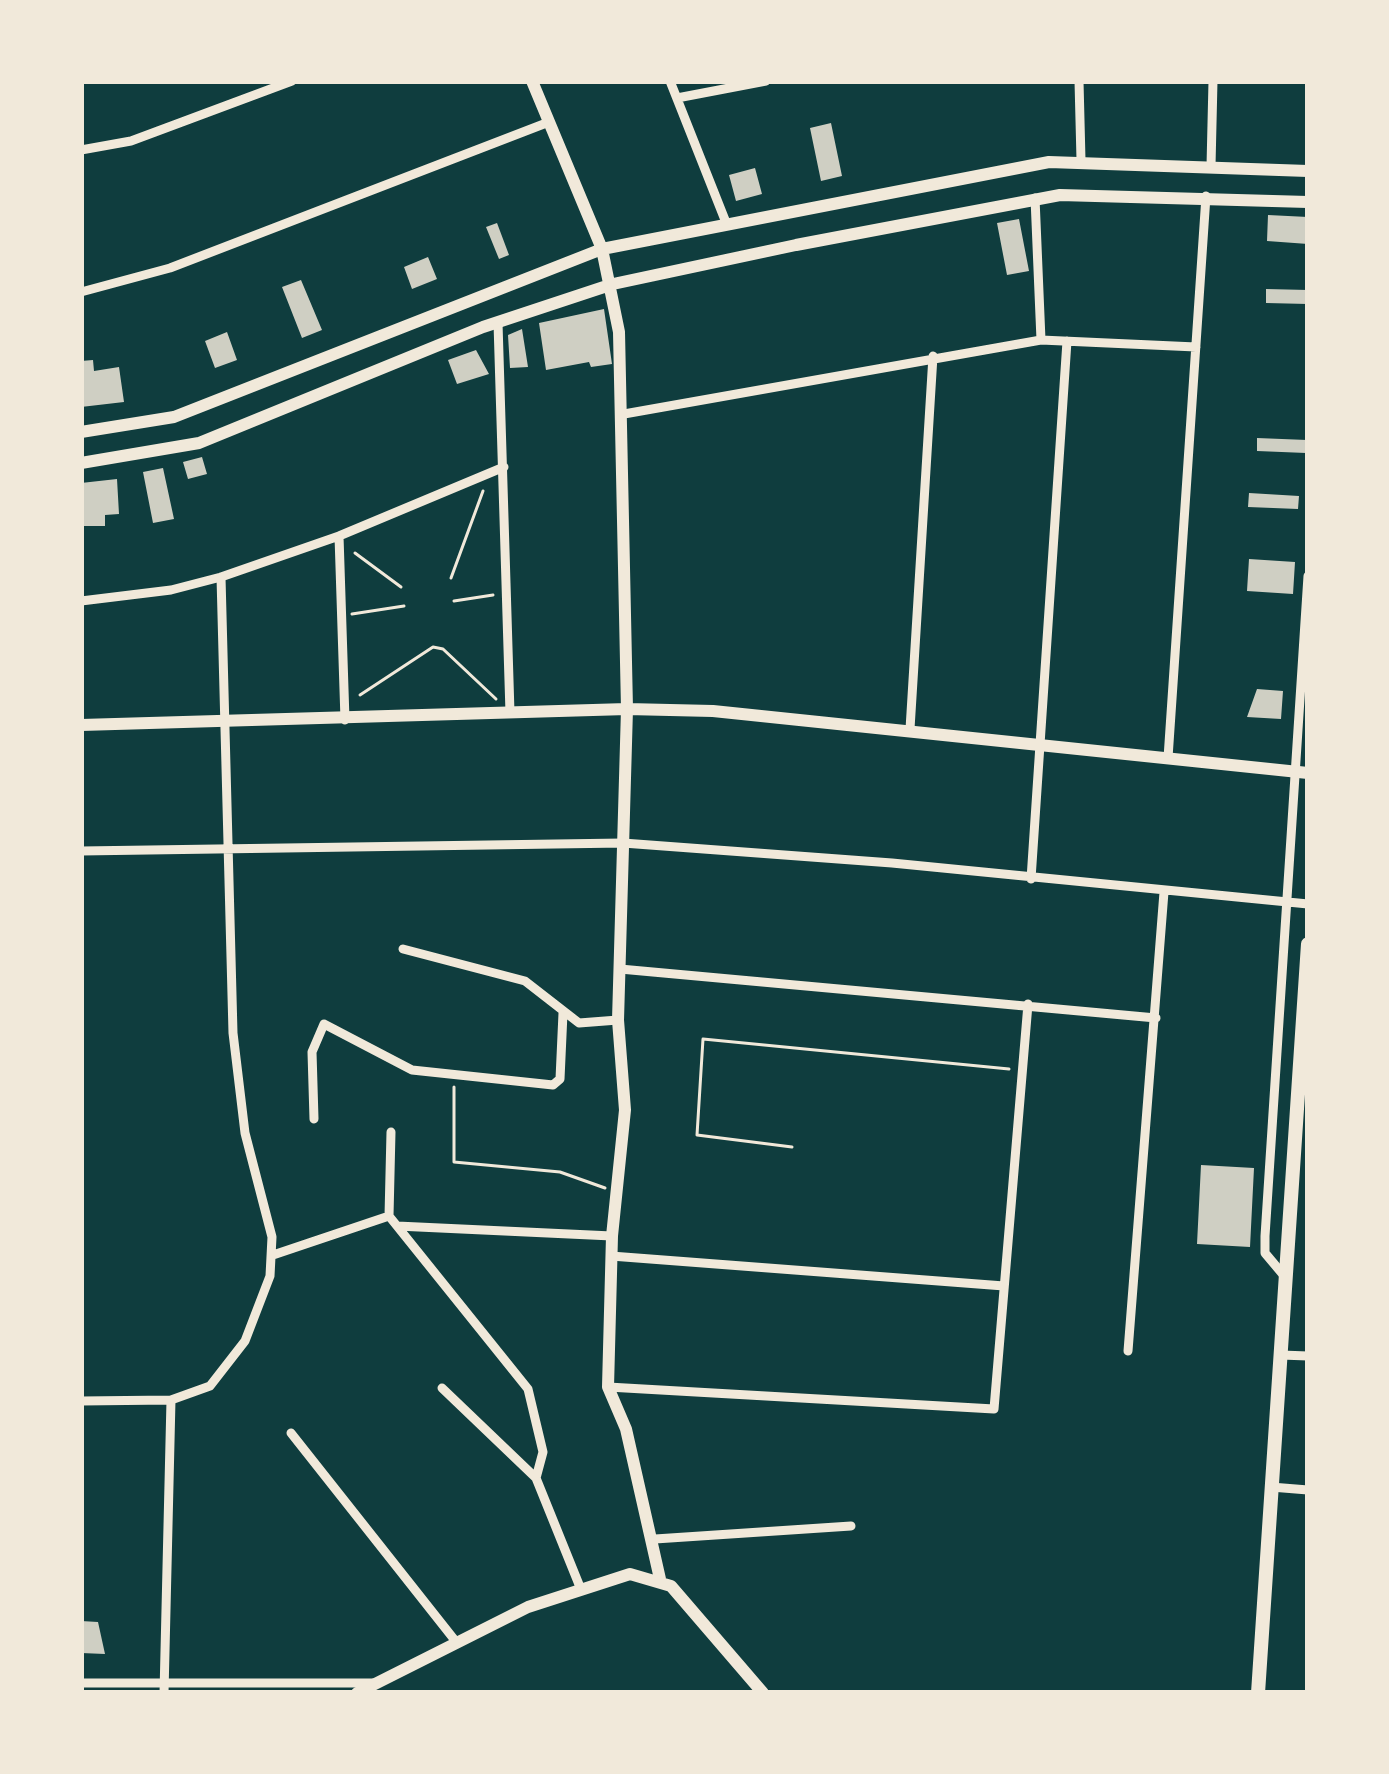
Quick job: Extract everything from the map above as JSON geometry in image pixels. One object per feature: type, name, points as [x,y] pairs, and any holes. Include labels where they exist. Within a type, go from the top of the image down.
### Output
[{"type":"main road","points":[[1258,1693],[1308,944]]},
{"type":"street","points":[[248,81],[254,98]]},
{"type":"street","points":[[81,150],[131,141],[292,81]]},
{"type":"street","points":[[532,81],[614,284],[623,414],[627,709],[618,1020],[625,1110],[612,1236],[608,1387],[626,1429],[655,1539],[659,1579]]},
{"type":"street","points":[[670,81],[727,225]]},
{"type":"street","points":[[677,98],[766,81]]},
{"type":"street","points":[[1079,81],[1081,160]]},
{"type":"street","points":[[1211,166],[1214,81]]},
{"type":"street","points":[[81,292],[170,268],[549,122]]},
{"type":"street","points":[[81,432],[174,417],[602,249],[1011,168],[1081,160],[1308,171]]},
{"type":"street","points":[[1168,758],[1206,196]]},
{"type":"street","points":[[81,463],[199,443],[293,400],[498,322],[614,284],[1035,199],[1206,196],[1308,202]]},
{"type":"street","points":[[1035,199],[1041,340]]},
{"type":"street","points":[[498,322],[510,713]]},
{"type":"street","points":[[623,414],[1041,340],[1196,346]]},
{"type":"street","points":[[1031,879],[1067,341]]},
{"type":"street","points":[[910,729],[933,356]]},
{"type":"street","points":[[81,602],[171,590],[221,577],[339,539],[503,467]]},
{"type":"street","points":[[339,539],[345,720]]},
{"type":"street","points":[[1286,1278],[1264,1253],[1287,903],[1302,773],[1308,575]]},
{"type":"street","points":[[81,1401],[171,1400],[199,1393],[232,1364],[265,1298],[273,1255],[238,1094],[226,847],[221,577]]},
{"type":"street","points":[[81,725],[627,709],[910,729],[1302,773]]},
{"type":"street","points":[[81,851],[623,843],[892,862],[1308,904]]},
{"type":"street","points":[[1128,1352],[1164,892]]},
{"type":"street","points":[[403,949],[525,981],[580,1023],[618,1020]]},
{"type":"street","points":[[620,969],[1156,1018]]},
{"type":"street","points":[[608,1387],[994,1409],[1028,1004]]},
{"type":"street","points":[[314,1120],[312,1052],[325,1024],[412,1070],[558,1084],[563,1012]]},
{"type":"street","points":[[391,1132],[389,1216],[528,1389],[543,1452],[536,1478]]},
{"type":"street","points":[[273,1255],[389,1216]]},
{"type":"street","points":[[397,1226],[612,1236]]},
{"type":"street","points":[[611,1256],[1004,1286]]},
{"type":"street","points":[[1281,1355],[1308,1356]]},
{"type":"street","points":[[442,1388],[536,1478],[580,1587]]},
{"type":"street","points":[[164,1693],[171,1400]]},
{"type":"street","points":[[291,1433],[457,1643]]},
{"type":"street","points":[[1270,1486],[1308,1490]]},
{"type":"street","points":[[655,1539],[851,1526]]},
{"type":"street","points":[[357,1693],[580,1587],[630,1574],[659,1579],[687,1601],[763,1693]]},
{"type":"street","points":[[81,1683],[379,1683]]},
{"type":"path","points":[[452,578],[490,473]]},
{"type":"path","points":[[339,539],[401,587]]},
{"type":"path","points":[[454,601],[507,593]]},
{"type":"path","points":[[342,615],[404,606]]},
{"type":"path","points":[[345,705],[433,647],[443,649],[510,713]]},
{"type":"path","points":[[793,1147],[697,1135],[703,1039],[1022,1071]]},
{"type":"path","points":[[454,1073],[454,1162],[560,1172],[618,1192]]},
{"type":"building","points":[[831,123],[842,176],[821,181],[810,128]]},
{"type":"building","points":[[755,168],[762,194],[736,201],[729,175]]},
{"type":"building","points":[[1268,215],[1308,217],[1308,244],[1267,241]]},
{"type":"building","points":[[1019,219],[1029,271],[1007,275],[997,223]]},
{"type":"building","points":[[497,223],[509,255],[499,259],[486,227]]},
{"type":"building","points":[[428,257],[437,279],[412,289],[404,267]]},
{"type":"building","points":[[301,280],[322,330],[302,338],[282,287]]},
{"type":"building","points":[[1266,289],[1308,290],[1308,304],[1266,303]]},
{"type":"building","points":[[604,309],[612,364],[591,367],[589,362],[546,370],[539,323]]},
{"type":"building","points":[[522,329],[528,367],[510,368],[508,335]]},
{"type":"building","points":[[227,332],[237,360],[215,368],[205,341]]},
{"type":"building","points":[[476,350],[489,374],[457,384],[448,360]]},
{"type":"building","points":[[93,360],[94,371],[119,367],[124,402],[81,407],[81,361]]},
{"type":"building","points":[[1257,438],[1307,440],[1306,453],[1257,451]]},
{"type":"building","points":[[202,457],[207,474],[188,479],[183,462]]},
{"type":"building","points":[[163,468],[174,519],[153,523],[143,472]]},
{"type":"building","points":[[117,479],[119,514],[105,515],[105,526],[81,526],[81,483]]},
{"type":"building","points":[[1249,493],[1299,496],[1298,509],[1248,507]]},
{"type":"building","points":[[1249,559],[1295,562],[1293,594],[1247,591]]},
{"type":"building","points":[[1257,689],[1283,691],[1281,719],[1247,717]]},
{"type":"building","points":[[1201,1165],[1254,1168],[1250,1247],[1197,1244]]},
{"type":"building","points":[[81,1621],[98,1622],[105,1654],[81,1653]]}]
